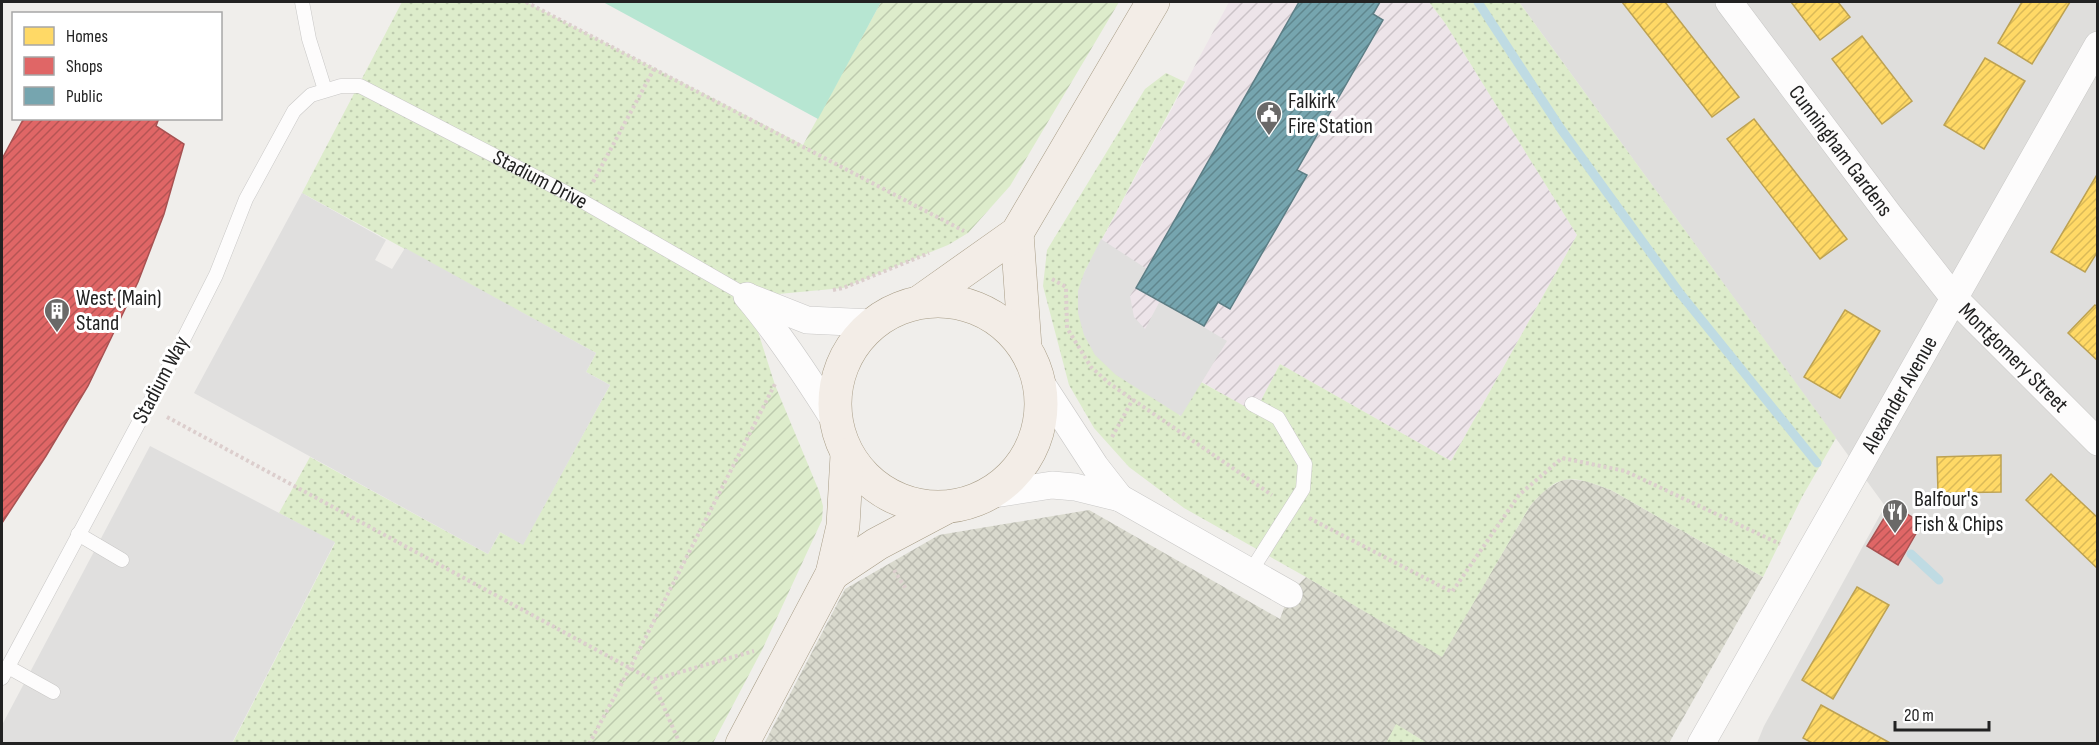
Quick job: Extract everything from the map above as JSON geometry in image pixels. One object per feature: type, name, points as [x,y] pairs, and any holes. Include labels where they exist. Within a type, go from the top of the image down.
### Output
[{"type":"main road","points":[[921,301],[1017,233],[1153,2]]},
{"type":"main road","points":[[1017,233],[1025,347]]},
{"type":"main road","points":[[921,301],[951,301],[980,309],[1005,325],[1025,347],[1039,380],[1041,414],[1033,447],[1014,475],[988,495],[968,504],[945,508],[916,506],[889,496],[865,478],[847,455],[835,421],[834,394],[840,368],[853,344],[872,323],[895,309],[921,301]]},
{"type":"main road","points":[[742,744],[831,574],[843,526],[847,455]]},
{"type":"main road","points":[[831,574],[877,544],[945,508]]},
{"type":"street","name":"Cunningham Gardens","points":[[1729,2],[1954,298]]},
{"type":"street","name":"Alexander Avenue","points":[[1712,739],[1807,557],[2097,45]]},
{"type":"street","name":"Stadium Drive","points":[[747,296],[807,320],[872,323]]},
{"type":"street","name":"Stadium Drive","points":[[747,296],[767,320],[835,421]]},
{"type":"street","name":"Montgomery Street","points":[[1954,298],[2097,442]]},
{"type":"street","points":[[1039,380],[1095,466],[1120,498]]},
{"type":"street","points":[[988,495],[1052,485],[1076,487],[1120,498],[1290,594]]},
{"type":"lane","points":[[302,2],[309,39],[325,90]]},
{"type":"lane","name":"Stadium Drive","points":[[325,90],[341,86],[360,86],[582,201],[747,296]]},
{"type":"lane","name":"Stadium Way","points":[[5,673],[216,275],[246,199],[294,111],[311,95],[325,90]]},
{"type":"lane","points":[[1251,571],[1303,489],[1305,464],[1278,418],[1252,404]]},
{"type":"lane","points":[[78,534],[122,560]]},
{"type":"lane","points":[[5,673],[53,692]]},
{"type":"path","points":[[526,2],[968,233],[958,239]]},
{"type":"path","points":[[582,201],[654,69]]},
{"type":"path","points":[[807,320],[822,291],[843,288],[938,249]]},
{"type":"path","points":[[589,744],[790,354]]},
{"type":"path","points":[[1133,399],[1291,508],[1452,592],[1519,495],[1562,458],[1625,471],[1807,557]]},
{"type":"path","points":[[148,406],[652,680],[680,744]]},
{"type":"path","points":[[652,680],[763,648]]},
{"type":"shaded area","points":[[1229,2],[1429,2],[1445,23],[1577,235],[1451,461],[1280,364],[1255,413],[1202,382],[1084,273]]},
{"type":"shaded area","points":[[1519,2],[2097,2],[2097,743],[1757,743],[1764,726],[1885,506]]},
{"type":"shaded area","points":[[302,193],[386,240],[375,260],[392,269],[405,248],[596,353],[586,372],[610,385],[523,545],[500,532],[488,554],[194,393]]},
{"type":"shaded area","points":[[1101,239],[1147,269],[1130,296],[1134,317],[1145,329],[1160,301],[1227,341],[1181,416],[1116,375],[1095,355],[1084,335],[1078,313],[1078,291]]},
{"type":"shaded area","points":[[150,446],[335,542],[232,743],[2,744],[2,725]]},
{"type":"shaded area","points":[[1564,479],[1586,481],[1611,490],[1763,577],[1669,743],[1427,743],[1396,725],[1386,744],[764,744],[845,589],[939,535],[1089,510],[1280,619],[1289,594],[1306,577],[1442,656],[1530,506],[1543,491]]},
{"type":"green space","points":[[402,2],[526,2],[968,233],[948,245],[843,288],[747,297],[775,385],[630,668],[589,743],[232,744],[335,543],[279,513],[310,457],[488,554],[500,532],[523,544],[610,385],[586,372],[596,353],[302,193]]},
{"type":"green space","points":[[603,2],[881,2],[818,119]]},
{"type":"green space","points":[[881,2],[1119,2],[1010,186],[968,233],[803,145]]},
{"type":"green space","points":[[1429,2],[1519,2],[1836,438],[1802,497],[1763,577],[1611,490],[1586,481],[1558,482],[1540,495],[1530,506],[1442,657],[1184,508],[1129,467],[1094,428],[1069,385],[1043,286],[1047,250],[1145,89],[1166,73],[1185,82],[1084,273],[1180,416],[1201,382],[1255,412],[1280,364],[1451,461],[1577,235],[1445,23]]},
{"type":"green space","points":[[775,385],[819,491],[823,506],[822,520],[763,648],[713,743],[589,743],[635,659]]},
{"type":"green space","points":[[1396,724],[1427,743],[1386,743]]},
{"type":"building: Homes","points":[[1622,2],[1665,2],[1739,97],[1712,117]]},
{"type":"building: Homes","points":[[1791,2],[1838,2],[1850,17],[1820,40]]},
{"type":"building: Homes","points":[[2022,2],[2070,2],[2032,64],[1998,43]]},
{"type":"building: Homes","points":[[1862,36],[1912,101],[1882,124],[1832,59]]},
{"type":"building: Homes","points":[[1985,58],[2025,81],[1984,149],[1944,125]]},
{"type":"building: Homes","points":[[1754,119],[1847,239],[1820,259],[1727,139]]},
{"type":"building: Homes","points":[[2098,173],[2098,251],[2085,272],[2051,252]]},
{"type":"building: Homes","points":[[2095,305],[2098,307],[2098,361],[2068,333]]},
{"type":"building: Homes","points":[[1845,310],[1880,331],[1840,398],[1804,377]]},
{"type":"building: Homes","points":[[2001,455],[2001,492],[1938,493],[1937,457]]},
{"type":"building: Homes","points":[[2051,474],[2098,518],[2098,569],[2026,500]]},
{"type":"building: Homes","points":[[1857,587],[1889,605],[1833,699],[1802,680]]},
{"type":"building: Homes","points":[[1821,705],[1892,744],[1814,744],[1803,738]]},
{"type":"building: Shops","name":"West (Main) Stand","points":[[23,120],[158,120],[156,126],[184,144],[164,214],[138,282],[88,386],[2,523],[2,159]]},
{"type":"building: Shops","name":"Balfour's Fish & Chips","points":[[1892,505],[1922,523],[1898,565],[1867,546]]},
{"type":"building: Public","name":"Falkirk Fire Station","points":[[1299,2],[1380,2],[1373,14],[1383,20],[1297,170],[1307,175],[1230,309],[1218,302],[1204,326],[1136,288]]},
{"type":"waterway","points":[[1478,2],[1561,129],[1679,292],[1817,463]]},
{"type":"waterway","points":[[1911,554],[1939,580]]},
{"type":"place","name":"Falkirk Fire Station","points":[[1269,137]]},
{"type":"place","name":"West (Main) Stand","points":[[57,334]]},
{"type":"place","name":"Balfour's Fish & Chips","points":[[1895,535]]}]
